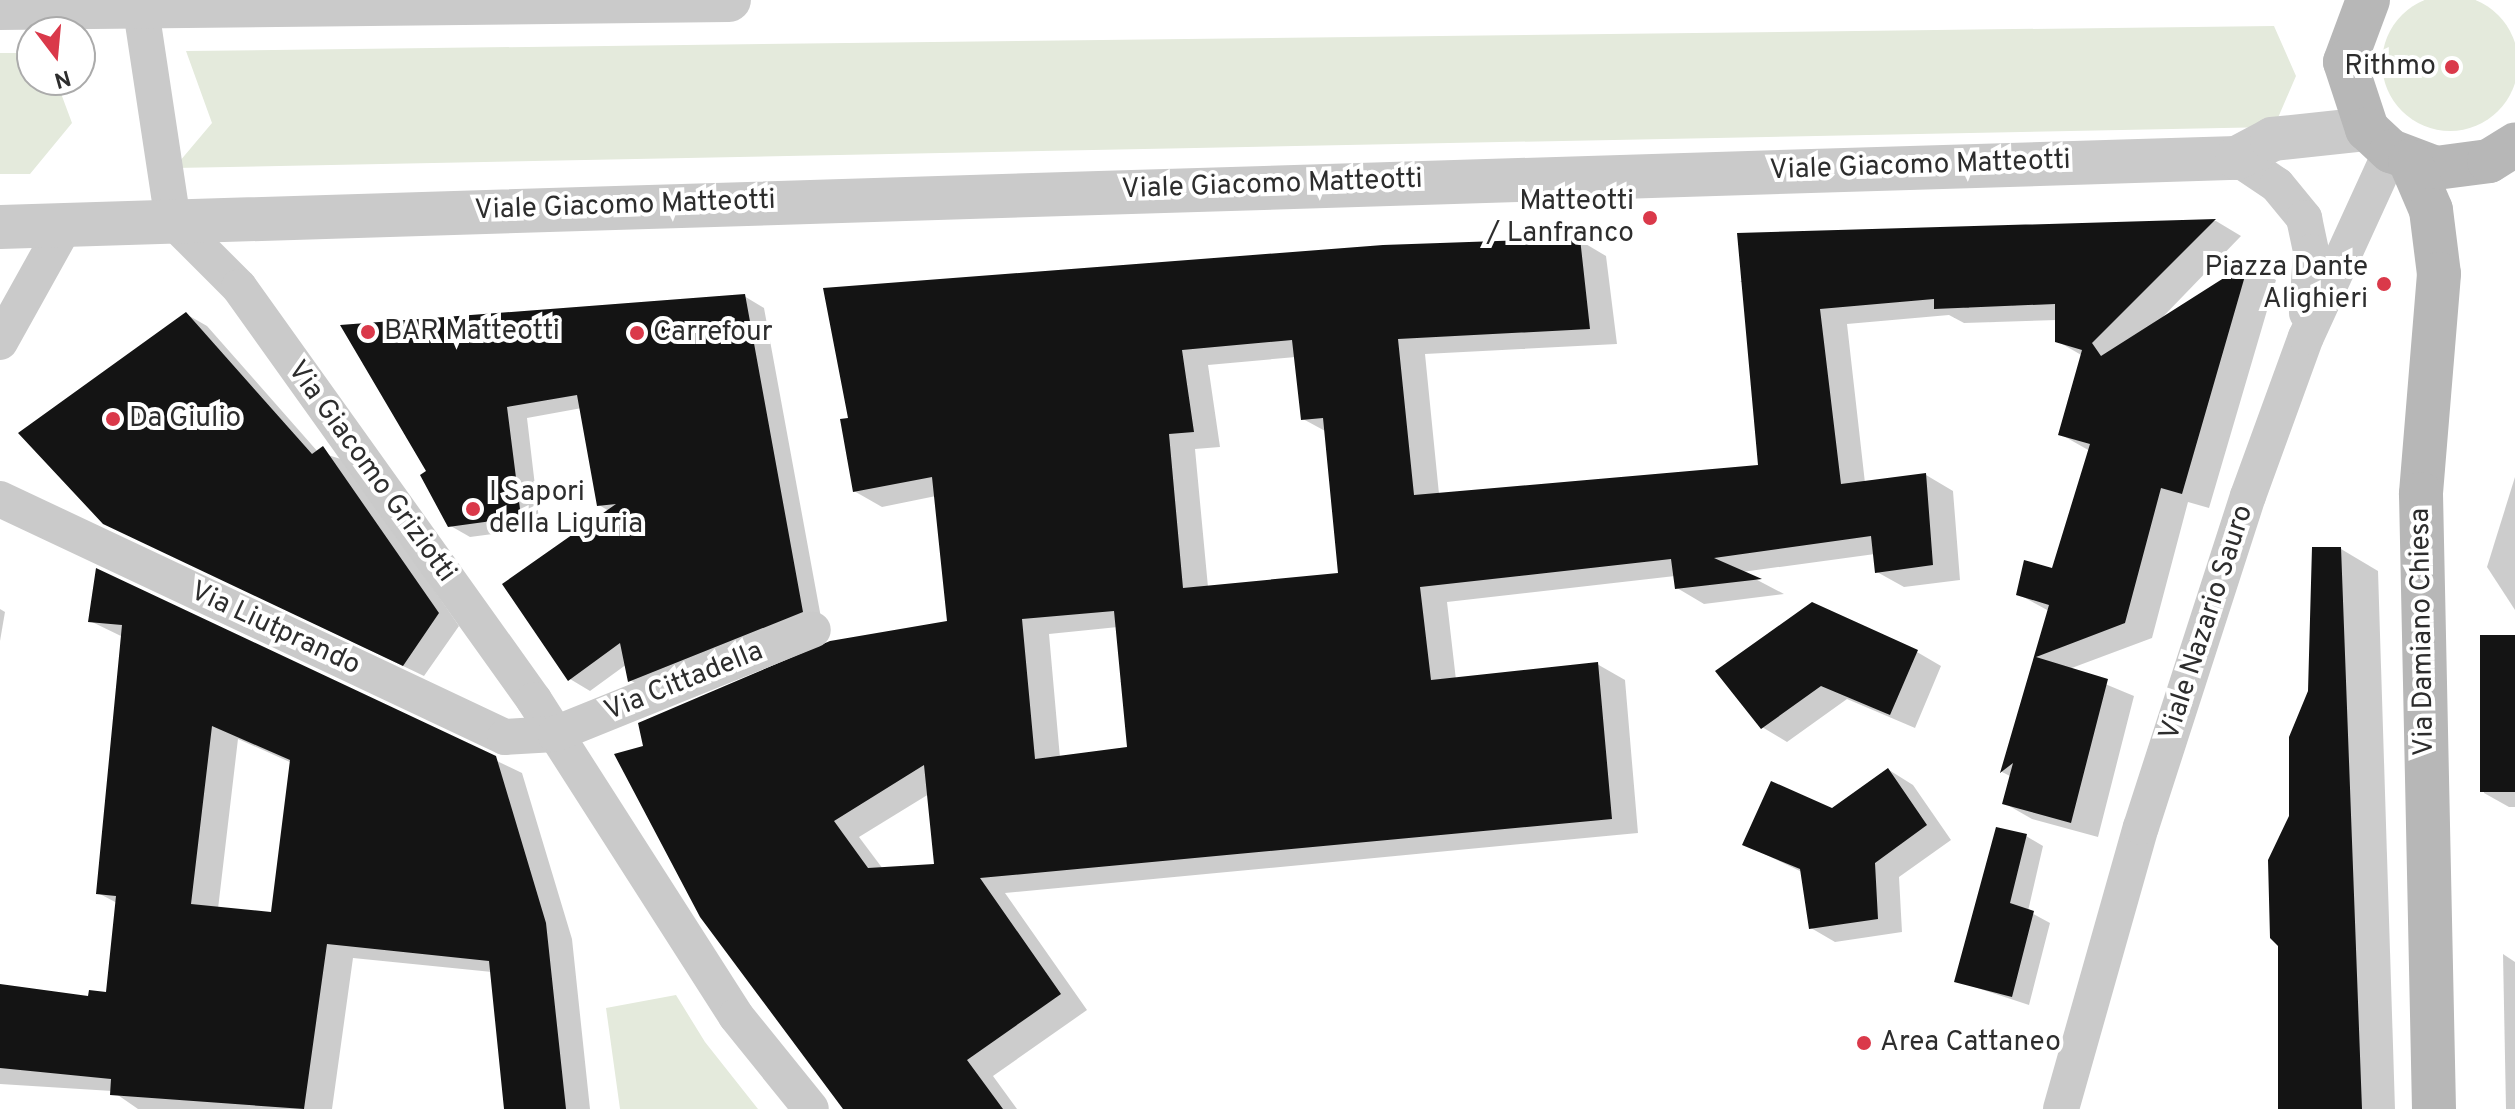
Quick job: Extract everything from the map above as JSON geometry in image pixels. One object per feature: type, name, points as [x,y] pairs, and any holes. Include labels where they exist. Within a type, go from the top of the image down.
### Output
[{"type":"main road","points":[[2368,0],[2345,62],[2390,147],[2463,168],[2515,145]]},
{"type":"main road","name":"Via Damiano Chiesa","points":[[2390,147],[2431,210],[2439,274],[2421,494],[2434,1109]]},
{"type":"street","points":[[0,8],[74,6],[141,10],[729,0]]},
{"type":"street","points":[[141,10],[173,221]]},
{"type":"street","name":"Viale Giacomo Matteotti","points":[[0,227],[2237,158],[2272,139],[2390,147]]},
{"type":"street","name":"Viale Nazario Sauro","points":[[2061,1109],[2141,827],[2306,337],[2390,147]]},
{"type":"street","points":[[2237,158],[2277,185],[2304,218],[2311,252],[2306,337]]},
{"type":"street","name":"Via Giacomo Griziotti","points":[[173,221],[239,287],[555,734],[736,1016],[811,1109]]},
{"type":"street","points":[[0,342],[65,225]]},
{"type":"street","name":"Via Liutprando","points":[[0,499],[505,737],[555,734]]},
{"type":"street","name":"Via Cittadella","points":[[555,734],[813,630]]},
{"type":"shaded area","points":[[2450,-5],[2476,1],[2498,15],[2512,37],[2518,63],[2512,89],[2498,111],[2476,125],[2450,131],[2424,125],[2402,111],[2388,89],[2382,63],[2388,37],[2402,15],[2424,1]]},
{"type":"shaded area","points":[[2274,26],[2296,76],[2274,127],[174,168],[212,123],[186,51]]},
{"type":"shaded area","points":[[0,53],[16,53],[16,96],[62,96],[72,123],[30,174],[0,174]]},
{"type":"shaded area","points":[[676,995],[705,1042],[758,1109],[620,1109],[606,1008]]},
{"type":"building","points":[[2216,219],[2092,343],[2101,356],[2249,262],[2182,494],[2161,488],[2125,623],[2036,657],[2108,679],[2071,823],[2002,804],[2013,763],[2000,773],[2049,605],[2016,595],[2024,560],[2052,568],[2090,444],[2058,435],[2082,350],[2055,342],[2055,304],[1934,309],[1934,299],[1820,309],[1841,484],[1926,473],[1933,565],[1875,573],[1871,536],[1714,558],[1762,579],[1675,589],[1671,559],[1420,587],[1431,680],[1598,662],[1612,819],[980,878],[1061,994],[967,1060],[1003,1109],[843,1109],[700,917],[614,754],[643,746],[638,723],[830,641],[947,621],[932,477],[853,492],[840,419],[848,418],[823,288],[1383,245],[1580,238],[1590,329],[1398,339],[1414,495],[1758,465],[1737,233]],"holes":[[[1292,340],[1301,420],[1323,418],[1338,573],[1183,588],[1169,434],[1194,432],[1182,350]],[[1114,611],[1127,747],[1035,759],[1022,619]],[[924,765],[934,864],[868,868],[834,821]]]},
{"type":"building","points":[[745,294],[803,612],[628,682],[620,643],[568,681],[502,584],[616,504],[597,506],[577,395],[507,407],[521,517],[448,527],[420,475],[426,471],[340,325]]},
{"type":"building","points":[[186,312],[312,454],[323,446],[439,613],[403,666],[103,524],[18,433]]},
{"type":"building","points":[[2312,547],[2341,547],[2362,1109],[2278,1109],[2278,946],[2270,938],[2268,860],[2289,816],[2289,737],[2308,691]]},
{"type":"building","points":[[96,568],[496,756],[546,923],[566,1109],[504,1109],[489,961],[327,944],[304,1109],[110,1095],[111,1079],[0,1068],[0,984],[88,996],[89,990],[106,992],[116,896],[96,894],[122,625],[88,622]],"holes":[[[212,726],[290,760],[271,912],[191,904]]]},
{"type":"building","points":[[1812,602],[1918,650],[1890,715],[1821,686],[1761,729],[1715,671]]},
{"type":"building","points":[[2480,635],[2515,635],[2515,792],[2480,792]]},
{"type":"building","points":[[1888,768],[1927,825],[1875,863],[1878,919],[1809,929],[1800,869],[1742,845],[1771,781],[1832,808]]},
{"type":"building","points":[[1996,827],[2027,834],[2010,903],[2034,911],[2012,997],[1954,982]]},
{"type":"place","name":"Rithmo","points":[[2452,67]]},
{"type":"place","name":"Matteotti / Lanfranco","points":[[1650,218]]},
{"type":"place","name":"Piazza Dante Alighieri","points":[[2384,284]]},
{"type":"place","name":"BAR Matteotti","points":[[368,332]]},
{"type":"place","name":"Carrefour","points":[[637,333]]},
{"type":"place","name":"Da Giulio","points":[[113,419]]},
{"type":"place","name":"I Sapori della Liguria","points":[[473,509]]},
{"type":"place","name":"Area Cattaneo","points":[[1864,1043]]}]
